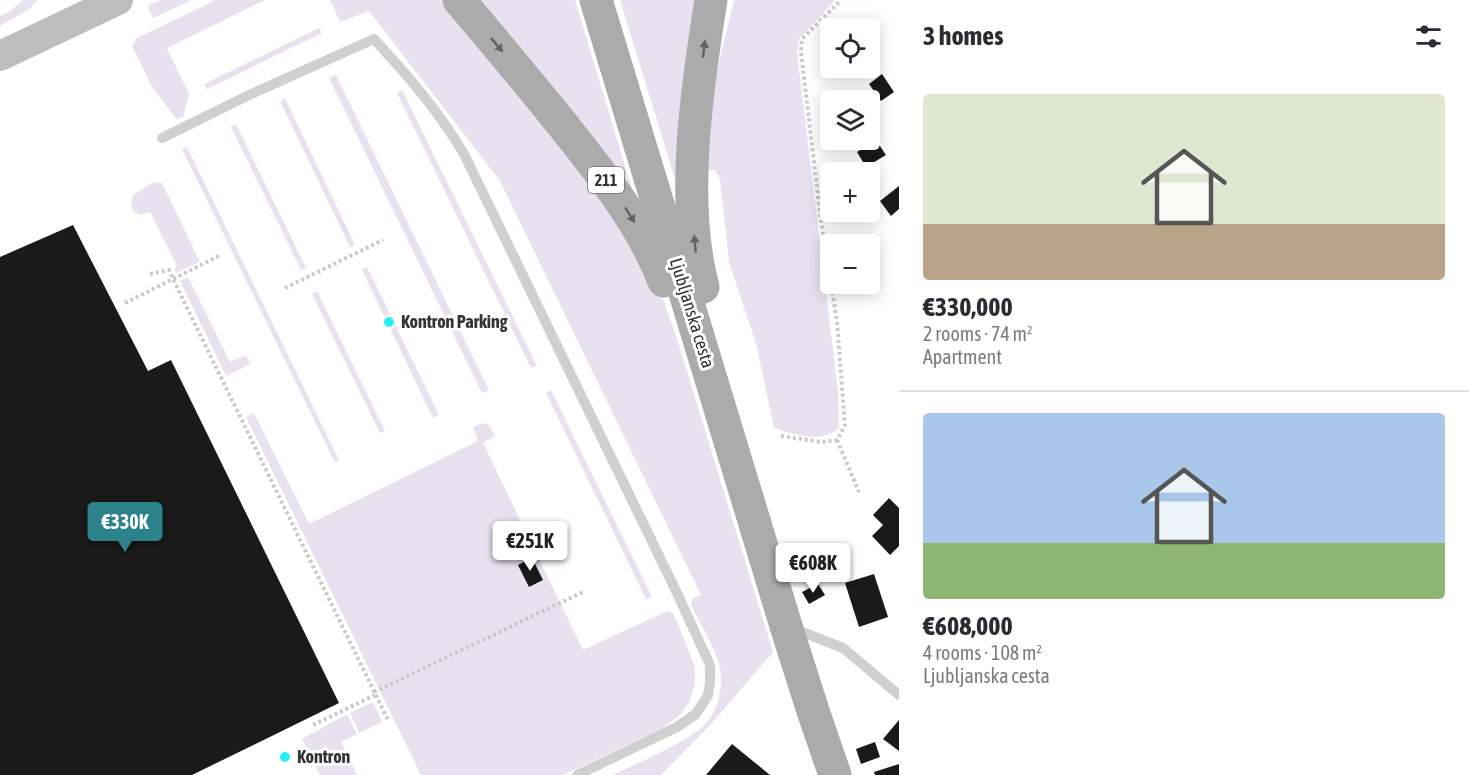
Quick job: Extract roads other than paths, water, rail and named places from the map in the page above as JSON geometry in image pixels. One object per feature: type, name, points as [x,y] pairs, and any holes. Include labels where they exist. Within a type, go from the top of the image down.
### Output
[{"type":"main road","name":"211","points":[[459,0],[593,162],[623,204],[657,264],[672,302],[688,354],[698,368],[714,383]]},
{"type":"main road","name":"Ljubljanska cesta","points":[[596,0],[786,626],[835,775]]},
{"type":"main road","name":"211","points":[[711,0],[703,54],[693,161],[695,243],[699,274],[716,335],[714,383]]},
{"type":"main road","points":[[0,56],[104,3]]},
{"type":"lane","points":[[162,138],[249,95],[374,39],[416,84],[443,120],[464,154],[495,217],[710,664],[708,695],[696,714],[677,727],[577,775]]},
{"type":"lane","points":[[786,626],[843,648],[899,694]]},
{"type":"place","name":"Kontron Parking","points":[[389,322]]},
{"type":"place","name":"Kontron","points":[[285,757]]}]
